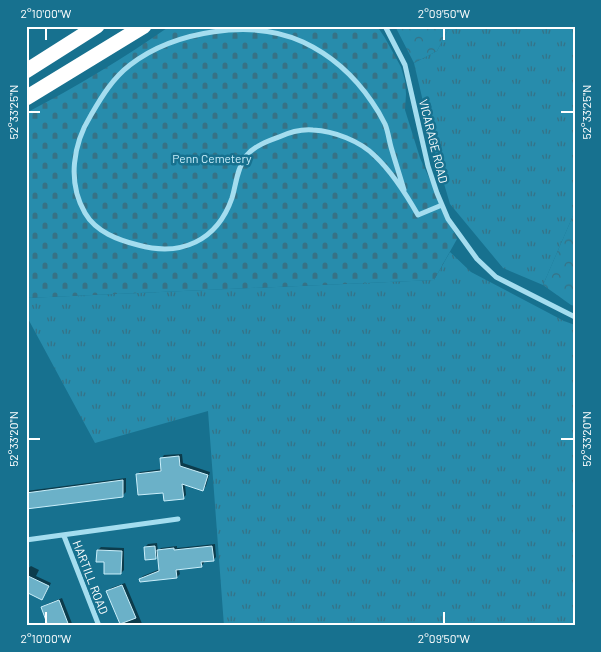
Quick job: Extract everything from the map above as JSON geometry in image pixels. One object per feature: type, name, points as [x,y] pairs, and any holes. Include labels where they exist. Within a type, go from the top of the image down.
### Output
[{"type":"highway","points":[[26,71],[97,26]]},
{"type":"highway","points":[[26,98],[144,26]]},
{"type":"street","name":"VICARAGE ROAD","points":[[384,26],[405,65],[428,166],[436,193],[448,219],[477,259],[496,277],[575,317]]},
{"type":"street","points":[[404,190],[385,125],[372,102],[358,84],[341,66],[300,40],[276,33],[254,30],[208,32],[187,37],[154,49],[130,65],[112,83],[86,122],[75,154],[74,172],[76,188],[85,212],[93,223],[104,232],[123,241],[144,247],[178,248],[198,242],[225,215],[232,198],[241,164],[247,155],[256,147],[300,130],[330,132],[360,145],[374,155],[404,190],[418,215],[442,205]]},
{"type":"street","points":[[26,540],[178,518]]},
{"type":"street","name":"HARTILL ROAD","points":[[64,536],[99,626]]},
{"type":"green space","name":"Penn Cemetery","points":[[170,26],[377,26],[401,67],[405,81],[405,110],[420,158],[457,239],[434,280],[26,298],[26,113],[100,72]]},
{"type":"green space","points":[[395,26],[450,26],[437,51],[414,63]]},
{"type":"green space","points":[[450,26],[575,26],[575,211],[543,285],[503,268],[450,204],[435,153],[414,63],[437,51]]},
{"type":"green space","points":[[575,211],[575,306],[543,285]]},
{"type":"green space","points":[[450,252],[471,272],[575,325],[575,626],[224,626],[208,411],[95,443],[26,315],[26,298],[434,280]]},
{"type":"building","points":[[179,456],[180,466],[208,475],[203,491],[182,484],[184,499],[164,501],[163,493],[138,495],[136,474],[161,471],[160,458]]},
{"type":"building","points":[[123,480],[123,497],[26,509],[26,493]]},
{"type":"building","points":[[155,546],[156,559],[145,560],[144,547]]},
{"type":"building","points":[[212,546],[214,561],[201,562],[202,567],[176,570],[177,578],[140,582],[139,579],[159,571],[157,550]]},
{"type":"building","points":[[97,550],[122,551],[121,574],[104,574],[104,562],[96,562]]},
{"type":"building","points":[[26,575],[49,586],[42,600],[26,592]]},
{"type":"building","points":[[122,585],[136,618],[120,624],[106,591]]},
{"type":"building","points":[[59,600],[69,626],[48,626],[41,607]]}]
